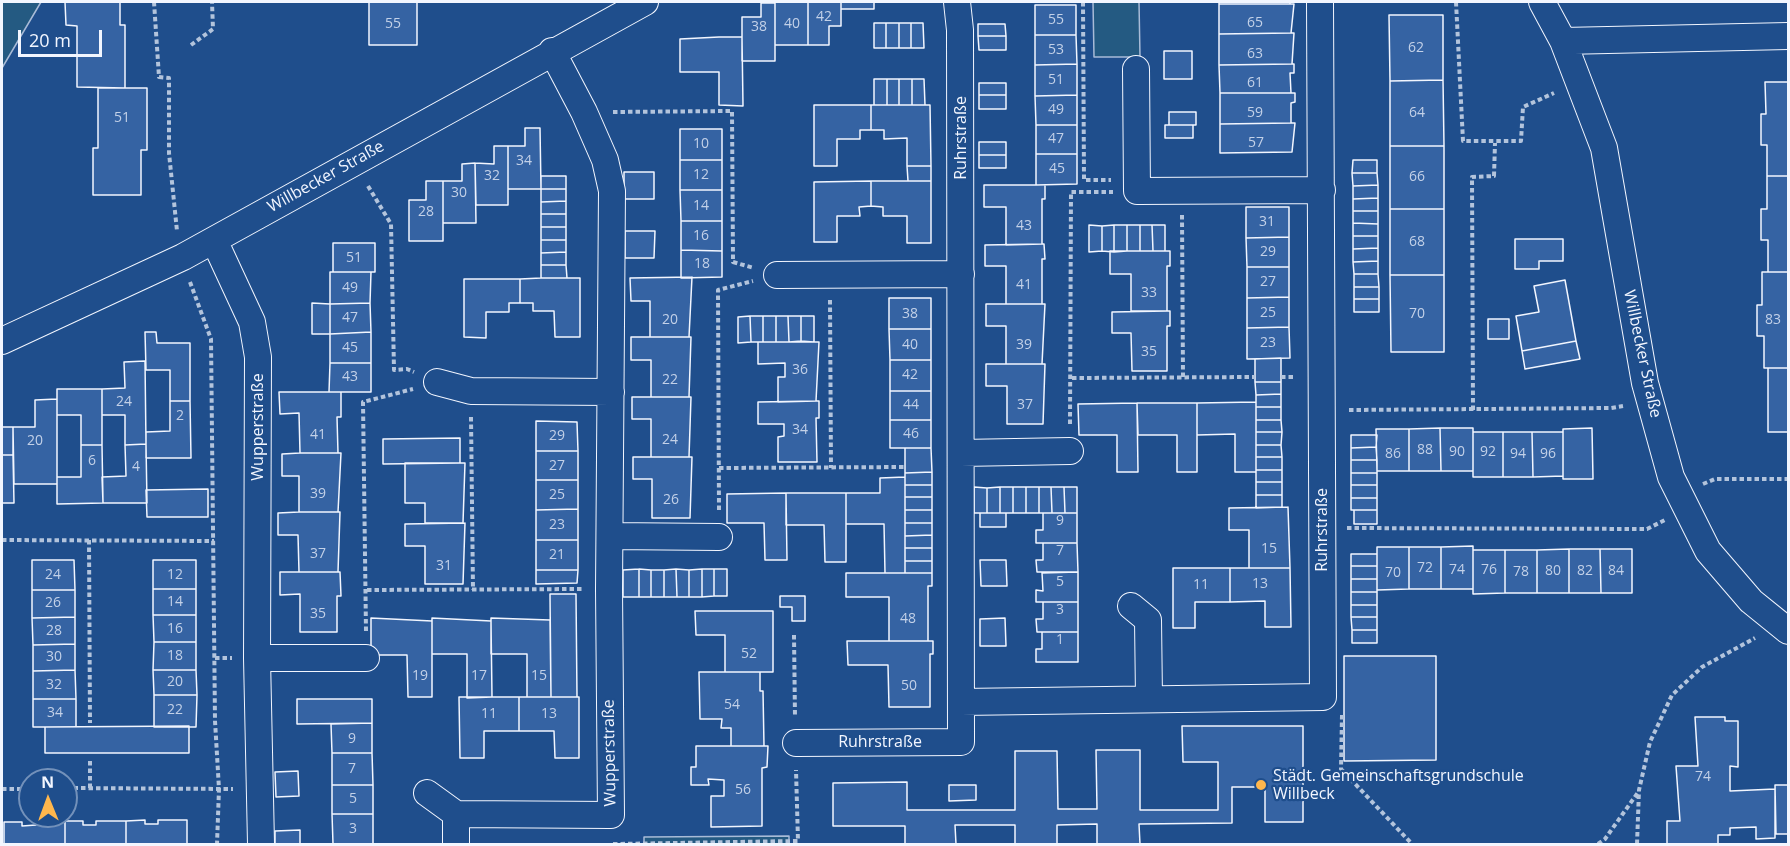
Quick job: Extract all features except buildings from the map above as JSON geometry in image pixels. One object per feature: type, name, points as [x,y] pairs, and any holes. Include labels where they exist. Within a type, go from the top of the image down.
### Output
[{"type":"street","name":"Willbecker Straße","points":[[2,341],[183,257],[552,51],[645,2]]},
{"type":"street","name":"Ruhrstraße","points":[[796,743],[961,742],[960,41],[957,2]]},
{"type":"street","name":"Ruhrstraße","points":[[1320,2],[1323,697]]},
{"type":"street","name":"Willbecker Straße","points":[[1542,2],[1563,41],[1604,148],[1650,400],[1671,477],[1708,551],[1750,601],[1784,628]]},
{"type":"street","points":[[1563,41],[1788,36]]},
{"type":"street","name":"Wupperstraße","points":[[456,814],[611,815],[609,589],[612,191],[605,160],[584,112],[552,51]]},
{"type":"street","points":[[1136,69],[1137,186],[1182,191],[1322,190]]},
{"type":"street","name":"Wupperstraße","points":[[214,240],[252,322],[258,357],[256,658],[261,844]]},
{"type":"street","points":[[777,275],[961,274]]},
{"type":"street","points":[[437,382],[471,391],[611,392]]},
{"type":"street","points":[[960,453],[1070,451]]},
{"type":"street","points":[[610,536],[719,537]]},
{"type":"street","points":[[1131,606],[1148,620],[1149,698]]},
{"type":"street","points":[[256,658],[366,658]]},
{"type":"street","points":[[961,702],[1323,697]]},
{"type":"street","points":[[427,793],[456,814],[456,844]]},
{"type":"path","points":[[154,2],[159,77],[170,78],[169,153],[174,216],[183,257],[211,339],[215,721],[219,789],[217,844]]},
{"type":"path","points":[[191,45],[213,28],[212,2]]},
{"type":"path","points":[[1083,2],[1084,180],[1137,186]]},
{"type":"path","points":[[1456,2],[1463,141],[1495,143],[1521,141],[1523,106],[1580,82]]},
{"type":"path","points":[[584,112],[732,111],[733,262],[777,275]]},
{"type":"path","points":[[1473,410],[1472,177],[1494,176],[1495,143]]},
{"type":"path","points":[[353,163],[391,224],[394,370],[407,369],[437,382]]},
{"type":"path","points":[[1070,451],[1071,192],[1137,186]]},
{"type":"path","points":[[1182,191],[1183,378]]},
{"type":"path","points":[[719,537],[718,290],[777,275]]},
{"type":"path","points":[[830,276],[831,468]]},
{"type":"path","points":[[1072,378],[1255,377]]},
{"type":"path","points":[[366,658],[363,402],[437,382]]},
{"type":"path","points":[[471,391],[473,590]]},
{"type":"path","points":[[1321,411],[1611,408],[1650,400]]},
{"type":"path","points":[[719,468],[904,467]]},
{"type":"path","points":[[1323,528],[1647,529],[1715,479],[1788,479]]},
{"type":"path","points":[[2,540],[214,541]]},
{"type":"path","points":[[89,540],[90,723]]},
{"type":"path","points":[[367,590],[609,589]]},
{"type":"path","points":[[1637,844],[1639,790],[1650,742],[1672,695],[1702,667],[1784,628]]},
{"type":"path","points":[[611,815],[611,844],[798,843],[794,635]]},
{"type":"path","points":[[1323,697],[1342,711],[1341,769],[1412,844]]},
{"type":"path","points":[[90,758],[90,788]]},
{"type":"path","points":[[78,788],[258,789]]},
{"type":"path","points":[[2,789],[18,789]]},
{"type":"path","points":[[1598,844],[1605,839],[1639,790]]},
{"type":"shaded area","points":[[2,2],[41,2],[2,68]]},
{"type":"shaded area","points":[[1093,2],[1139,2],[1140,57],[1094,57]]},
{"type":"shaded area","points":[[789,836],[789,844],[644,844],[644,837]]},
{"type":"place","name":"Städt. Gemeinschaftsgrundschule Willbeck","points":[[1261,785]]}]
